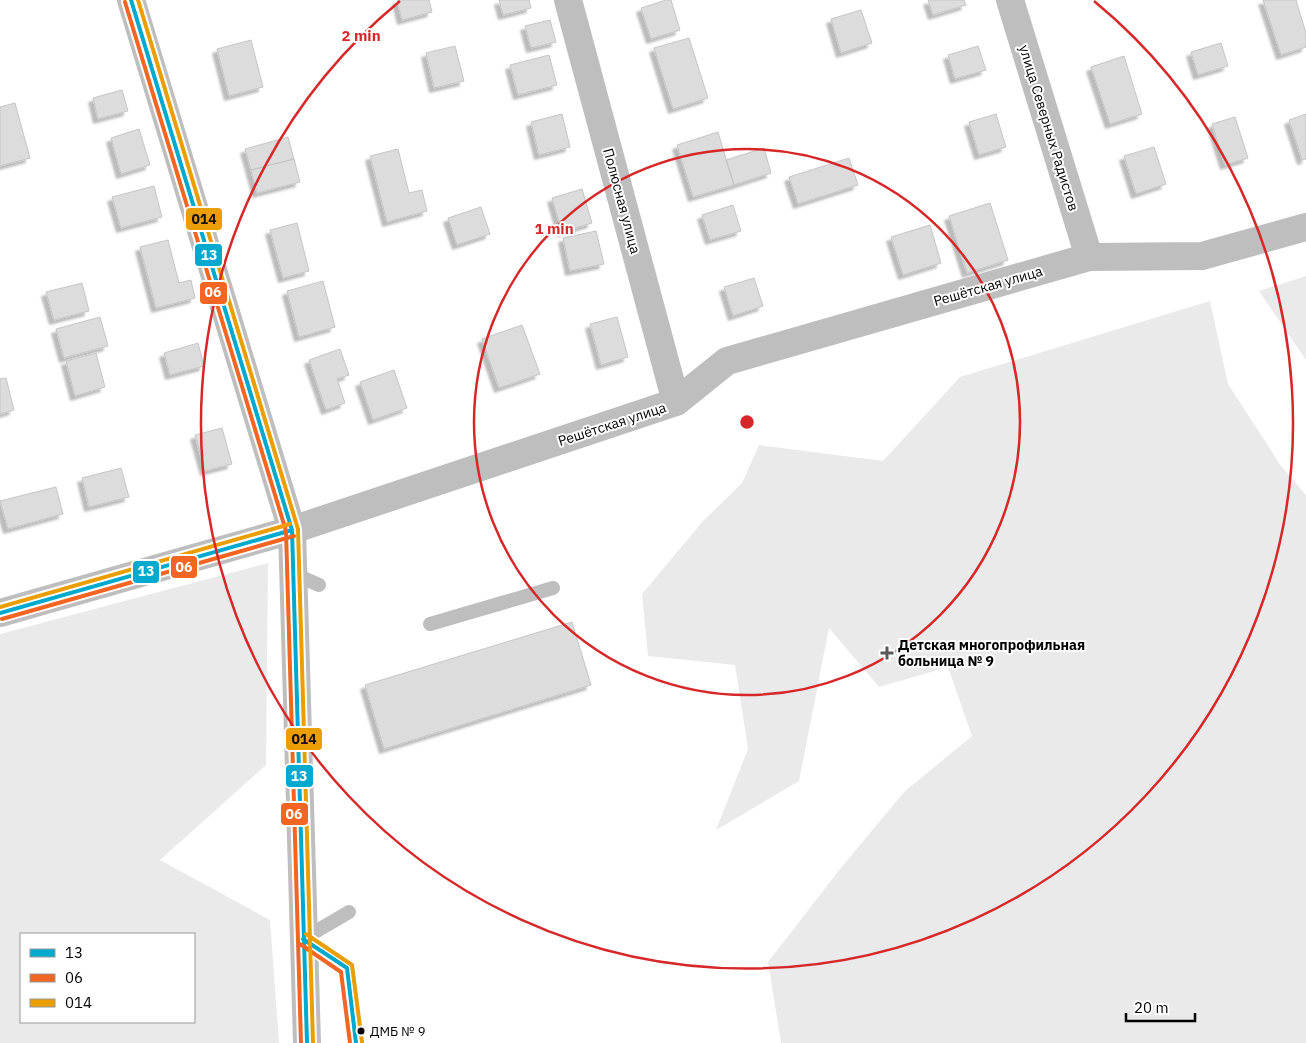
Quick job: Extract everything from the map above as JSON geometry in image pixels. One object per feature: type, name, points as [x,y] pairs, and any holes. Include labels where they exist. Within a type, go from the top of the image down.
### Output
[{"type":"street","points":[[130,0],[292,530],[307,1043]]},
{"type":"street","name":"Полюсная улица","points":[[568,0],[676,402]]},
{"type":"street","name":"улица Северных Радистов","points":[[1010,0],[1089,257]]},
{"type":"street","name":"Решётская улица","points":[[0,612],[292,530],[676,402],[726,361],[1089,257],[1202,256],[1306,227]]},
{"type":"lane","points":[[294,574],[319,585]]},
{"type":"lane","points":[[430,624],[553,588]]},
{"type":"lane","points":[[349,912],[303,939],[347,968],[356,1043]]},
{"type":"shaded area","points":[[1306,276],[1306,360],[1259,291]]},
{"type":"shaded area","name":"Детская многопрофильная больница № 9","points":[[1210,301],[1228,384],[1281,466],[1306,495],[1306,1043],[781,1043],[768,962],[840,869],[904,792],[972,736],[948,667],[879,687],[829,628],[799,781],[716,830],[748,749],[735,665],[648,656],[642,594],[703,521],[742,483],[759,445],[883,461],[960,377]]},
{"type":"shaded area","points":[[268,563],[266,765],[160,860],[270,920],[279,1043],[0,1043],[0,634]]},
{"type":"building","points":[[397,0],[429,0],[432,12],[402,20]]},
{"type":"building","points":[[499,0],[529,0],[531,8],[503,15]]},
{"type":"building","points":[[671,0],[680,30],[651,39],[641,8]]},
{"type":"building","points":[[928,0],[964,0],[966,5],[933,15]]},
{"type":"building","points":[[1263,0],[1296,0],[1306,33],[1306,47],[1281,55]]},
{"type":"building","points":[[861,10],[872,43],[841,53],[831,19]]},
{"type":"building","points":[[550,20],[556,42],[531,48],[525,26]]},
{"type":"building","points":[[689,38],[708,98],[673,109],[654,48]]},
{"type":"building","points":[[251,40],[263,87],[229,96],[217,49]]},
{"type":"building","points":[[1221,43],[1228,66],[1198,75],[1191,52]]},
{"type":"building","points":[[455,46],[464,81],[434,88],[426,53]]},
{"type":"building","points":[[978,46],[986,70],[955,79],[948,55]]},
{"type":"building","points":[[549,55],[557,85],[518,95],[510,65]]},
{"type":"building","points":[[1124,56],[1142,114],[1110,124],[1091,67]]},
{"type":"building","points":[[122,90],[128,111],[98,119],[93,98]]},
{"type":"building","points":[[15,103],[30,158],[0,166],[0,107]]},
{"type":"building","points":[[562,114],[570,147],[539,155],[531,122]]},
{"type":"building","points":[[996,114],[1006,147],[979,155],[969,122]]},
{"type":"building","points":[[1306,114],[1306,159],[1302,160],[1289,120]]},
{"type":"building","points":[[1235,117],[1248,158],[1225,165],[1212,124]]},
{"type":"building","points":[[139,129],[150,165],[121,174],[111,138]]},
{"type":"building","points":[[718,132],[734,185],[693,197],[677,145]]},
{"type":"building","points":[[288,137],[294,159],[251,170],[245,149]]},
{"type":"building","points":[[1154,147],[1166,184],[1136,194],[1124,156]]},
{"type":"building","points":[[764,148],[771,173],[734,185],[726,160]]},
{"type":"building","points":[[398,149],[409,193],[422,190],[427,211],[387,222],[370,156]]},
{"type":"building","points":[[849,158],[858,185],[798,204],[789,177]]},
{"type":"building","points":[[294,159],[300,182],[257,193],[251,170]]},
{"type":"building","points":[[154,186],[162,217],[121,228],[112,197]]},
{"type":"building","points":[[582,189],[592,223],[562,232],[552,198]]},
{"type":"building","points":[[990,203],[1008,260],[967,273],[949,216]]},
{"type":"building","points":[[733,205],[741,231],[710,240],[702,215]]},
{"type":"building","points":[[481,207],[490,234],[457,245],[448,218]]},
{"type":"building","points":[[297,223],[309,271],[283,278],[270,230]]},
{"type":"building","points":[[930,225],[941,263],[903,275],[891,237]]},
{"type":"building","points":[[596,231],[604,264],[570,271],[563,238]]},
{"type":"building","points":[[168,240],[179,283],[191,280],[195,298],[156,308],[140,247]]},
{"type":"building","points":[[754,278],[763,306],[733,316],[724,287]]},
{"type":"building","points":[[323,281],[335,327],[299,337],[287,291]]},
{"type":"building","points":[[82,283],[89,311],[54,320],[46,292]]},
{"type":"building","points":[[100,317],[108,346],[64,358],[56,329]]},
{"type":"building","points":[[617,317],[628,357],[601,365],[590,324]]},
{"type":"building","points":[[522,325],[540,374],[499,388],[482,339]]},
{"type":"building","points":[[198,343],[204,366],[170,375],[164,353]]},
{"type":"building","points":[[340,349],[349,375],[337,379],[345,403],[326,410],[309,360]]},
{"type":"building","points":[[96,353],[105,387],[75,396],[66,361]]},
{"type":"building","points":[[394,370],[407,408],[373,420],[360,382]]},
{"type":"building","points":[[6,378],[14,410],[0,414],[0,379]]},
{"type":"building","points":[[222,428],[232,464],[205,471],[195,435]]},
{"type":"building","points":[[121,468],[129,497],[89,507],[82,478]]},
{"type":"building","points":[[56,487],[63,514],[8,529],[0,501]]},
{"type":"building","points":[[572,622],[591,685],[384,749],[365,685]]},
{"type":"transit line","name":"13","points":[[131,0],[292,530],[307,1043]]},
{"type":"transit line","name":"014","points":[[138,0],[298,529],[313,1043]]},
{"type":"transit line","name":"06","points":[[125,2],[286,531],[301,1043]]},
{"type":"transit line","name":"014","points":[[0,607],[290,524]]},
{"type":"transit line","name":"13","points":[[0,613],[292,530]]},
{"type":"transit line","name":"06","points":[[2,619],[294,536]]},
{"type":"transit line","name":"014","points":[[306,934],[352,965],[362,1042]]},
{"type":"transit line","name":"13","points":[[303,939],[347,968],[356,1043]]},
{"type":"transit line","name":"06","points":[[300,944],[341,972],[350,1043]]},
{"type":"place","name":"Детская многопрофильная больница № 9","points":[[887,653]]},
{"type":"place","name":"ДМБ № 9","points":[[361,1031]]}]
